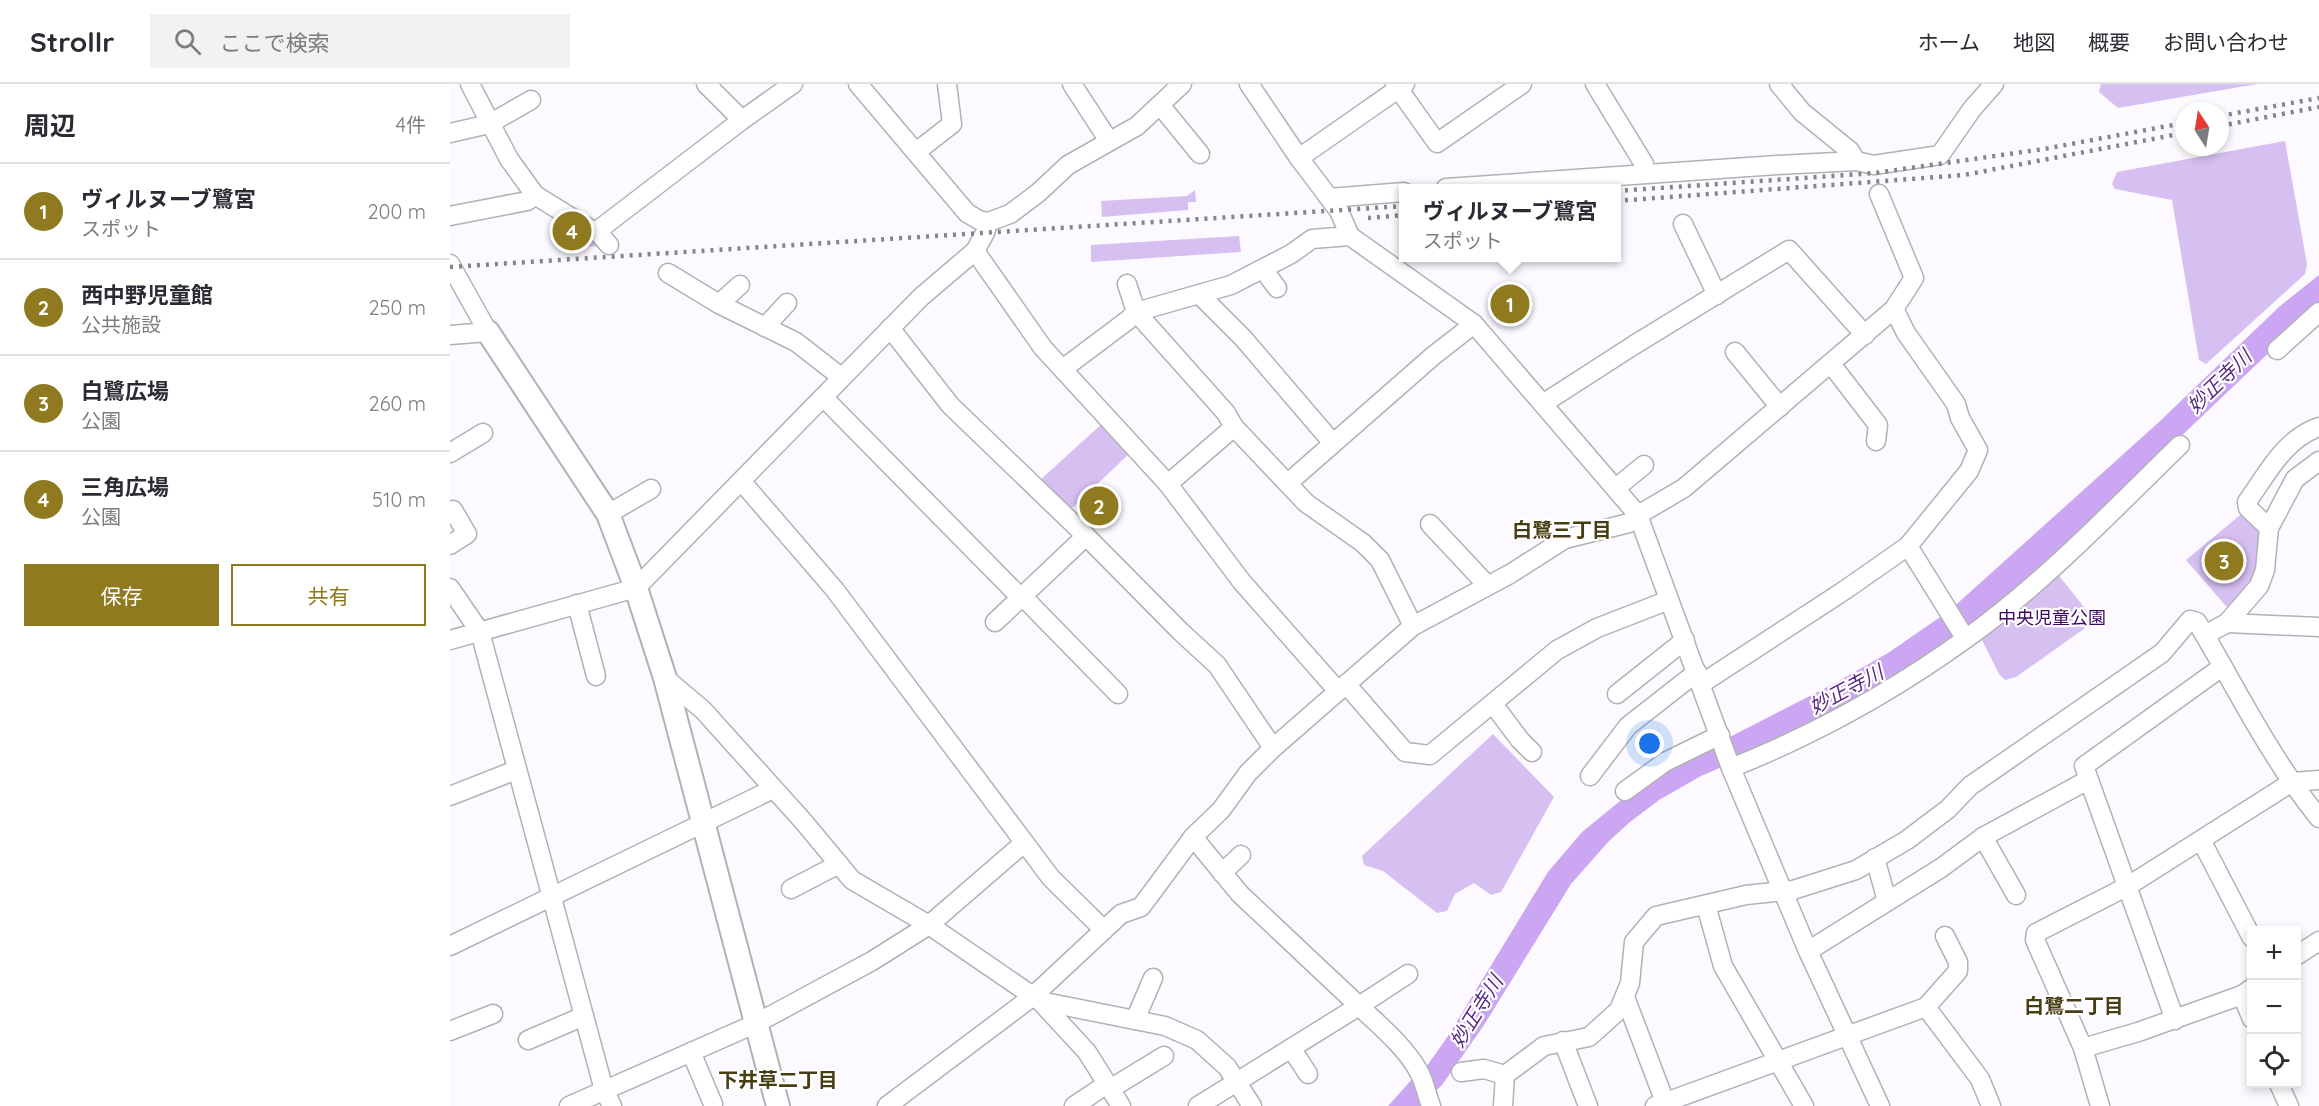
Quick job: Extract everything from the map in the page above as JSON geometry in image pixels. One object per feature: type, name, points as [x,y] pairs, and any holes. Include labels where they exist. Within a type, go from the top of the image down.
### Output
[{"type":"street","points":[[470,84],[509,159],[535,195],[597,231],[609,245]]},
{"type":"street","points":[[706,84],[742,120]]},
{"type":"street","points":[[597,231],[791,84]]},
{"type":"street","points":[[858,84],[967,213],[988,222],[1010,214],[1038,193],[1068,165],[1137,126],[1182,84]]},
{"type":"street","points":[[916,152],[952,124],[946,84]]},
{"type":"street","points":[[1072,84],[1108,141]]},
{"type":"street","points":[[1249,84],[1344,219],[1350,236],[1474,324],[1638,515],[1731,765],[1782,890],[1880,1106]]},
{"type":"street","points":[[1299,158],[1399,86],[1437,143],[1522,84]]},
{"type":"street","points":[[1595,84],[1644,164],[1645,172]]},
{"type":"street","points":[[1779,84],[1802,112],[1850,151],[1856,161]]},
{"type":"street","points":[[1505,184],[1645,172],[1856,161],[1874,165],[1940,154],[1972,109],[1994,84]]},
{"type":"street","points":[[450,133],[489,124],[531,100]]},
{"type":"street","points":[[1160,105],[1200,154]]},
{"type":"street","points":[[1329,198],[1399,192]]},
{"type":"street","points":[[895,1104],[1036,999],[1121,914],[1141,906],[1193,837],[1225,805],[1248,773],[1273,748],[1413,626],[1510,574],[1565,539],[1629,523],[1638,515],[1684,488],[1894,309],[1914,278],[1879,194]]},
{"type":"street","points":[[450,216],[527,201],[535,195]]},
{"type":"street","points":[[450,640],[636,588],[921,297],[975,251],[988,222]]},
{"type":"street","points":[[1683,224],[1717,295]]},
{"type":"street","points":[[1064,368],[1136,312],[1231,285],[1291,254],[1312,239],[1350,236]]},
{"type":"street","points":[[1544,403],[1789,250],[1865,335]]},
{"type":"street","points":[[975,251],[1043,348],[1064,368],[1168,484],[1242,582],[1405,752],[1430,755],[1557,650],[1597,628],[1669,600]]},
{"type":"street","points":[[450,264],[488,332],[608,514],[636,588],[665,678],[778,1106]]},
{"type":"street","points":[[1263,269],[1278,288]]},
{"type":"street","points":[[668,273],[719,304],[796,342],[841,377]]},
{"type":"street","points":[[1127,284],[1136,312],[1226,413],[1234,427],[1306,503],[1363,543],[1380,560],[1390,598],[1413,626]]},
{"type":"street","points":[[719,304],[740,285]]},
{"type":"street","points":[[1199,294],[1242,338],[1332,442]]},
{"type":"street","points":[[765,327],[788,303]]},
{"type":"street","points":[[1590,776],[1628,726],[1699,678],[1845,590],[1908,546],[1969,471],[1978,450],[1960,418],[1956,404],[1906,333],[1894,309]]},
{"type":"street","points":[[2277,350],[2319,312]]},
{"type":"street","points":[[1288,483],[1332,442],[1474,324]]},
{"type":"street","points":[[890,328],[950,405],[1217,665],[1273,748]]},
{"type":"street","points":[[450,335],[488,332]]},
{"type":"street","points":[[1735,352],[1780,407]]},
{"type":"street","points":[[1831,364],[1878,425],[1876,441]]},
{"type":"street","points":[[824,398],[1118,694]]},
{"type":"street","points":[[1168,484],[1234,427]]},
{"type":"street","points":[[2269,528],[2248,508],[2247,502],[2269,467],[2291,445],[2319,428]]},
{"type":"street","points":[[450,453],[483,434]]},
{"type":"street","points":[[1731,765],[1762,756],[1872,699],[1967,638],[2034,584],[2180,445]]},
{"type":"street","points":[[2205,635],[2227,623],[2259,586],[2265,570],[2269,528],[2295,479],[2319,461]]},
{"type":"street","points":[[1616,488],[1644,465]]},
{"type":"street","points":[[742,482],[835,590],[1051,878],[1104,930]]},
{"type":"street","points":[[608,514],[651,489]]},
{"type":"street","points":[[450,546],[467,534],[453,510]]},
{"type":"street","points":[[1430,524],[1487,585]]},
{"type":"street","points":[[995,622],[1086,536]]},
{"type":"street","points":[[1908,546],[1962,633]]},
{"type":"street","points":[[450,588],[480,632],[516,770],[608,1098]]},
{"type":"street","points":[[578,604],[596,676]]},
{"type":"street","points":[[1503,1106],[1505,1075],[1544,1046],[1589,1037],[1619,1010],[1630,983],[1634,942],[1656,916],[1746,895],[1793,890],[1856,870],[1907,840],[1948,809],[1970,786],[2162,653],[2190,620],[2197,621],[2222,667],[2292,782],[2319,818]]},
{"type":"street","points":[[2227,623],[2319,627]]},
{"type":"street","points":[[1617,694],[1685,640]]},
{"type":"street","points":[[2175,1020],[2084,766],[2222,667]]},
{"type":"street","points":[[665,678],[703,710],[852,880],[929,925],[1036,999],[1087,1052],[1121,1106]]},
{"type":"street","points":[[1493,704],[1532,752]]},
{"type":"street","points":[[1625,791],[1665,762],[1721,737]]},
{"type":"street","points":[[450,796],[516,770]]},
{"type":"street","points":[[1808,951],[1941,868],[1983,837],[2088,780]]},
{"type":"street","points":[[2100,1106],[2083,1048],[2035,940],[2036,933],[2128,886],[2292,782],[2319,780]]},
{"type":"street","points":[[450,946],[704,825],[773,789]]},
{"type":"street","points":[[1193,837],[1240,894],[1387,1034],[1420,1074],[1430,1102]]},
{"type":"street","points":[[1983,837],[2016,895]]},
{"type":"street","points":[[2201,840],[2247,928]]},
{"type":"street","points":[[569,1106],[608,1098],[691,1052],[757,1023],[872,961],[929,925],[1024,843]]},
{"type":"street","points":[[1222,873],[1241,855]]},
{"type":"street","points":[[1875,858],[1887,901]]},
{"type":"street","points":[[791,889],[839,864]]},
{"type":"street","points":[[1706,905],[1723,966],[1804,1106]]},
{"type":"street","points":[[1625,997],[1671,1103],[1926,1007],[1958,971],[1958,962],[1944,937]]},
{"type":"street","points":[[2301,953],[2319,941]]},
{"type":"street","points":[[1198,1106],[1408,974]]},
{"type":"street","points":[[1135,1020],[1153,978]]},
{"type":"street","points":[[2083,1048],[2175,1020],[2247,992]]},
{"type":"street","points":[[1036,999],[1165,1026],[1197,1040],[1215,1054],[1252,1106]]},
{"type":"street","points":[[1926,1007],[1980,1079],[1991,1106]]},
{"type":"street","points":[[450,1031],[493,1014]]},
{"type":"street","points":[[528,1040],[584,1016]]},
{"type":"street","points":[[1563,1041],[1588,1106]]},
{"type":"street","points":[[1291,1048],[1308,1074]]},
{"type":"street","points":[[691,1052],[713,1104]]},
{"type":"street","points":[[1074,1106],[1164,1056]]},
{"type":"street","points":[[1461,1072],[1484,1069],[1505,1075]]},
{"type":"street","points":[[2281,1088],[2289,1106]]},
{"type":"green space","points":[[2101,84],[2257,84],[2118,108],[2099,92]]},
{"type":"green space","points":[[2285,141],[2307,264],[2305,274],[2206,364],[2199,360],[2172,200],[2115,189],[2112,184],[2117,172],[2204,156],[2229,156],[2229,151]]},
{"type":"green space","points":[[1195,190],[1196,202],[1188,202],[1188,210],[1102,217],[1101,201],[1187,196]]},
{"type":"green space","points":[[560,216],[605,246],[566,247]]},
{"type":"green space","points":[[1239,236],[1241,252],[1091,262],[1091,245]]},
{"type":"green space","points":[[1105,421],[1131,452],[1068,512],[1038,482]]},
{"type":"green space","points":[[2245,511],[2265,530],[2259,576],[2232,613],[2186,560]]},
{"type":"green space","name":"中央児童公園","points":[[2057,573],[2095,621],[2016,677],[2005,680],[1999,674],[1982,640],[1986,633]]},
{"type":"green space","points":[[1493,734],[1554,797],[1501,892],[1491,895],[1474,883],[1455,894],[1447,911],[1437,913],[1383,871],[1364,865],[1362,856]]},
{"type":"water","name":"妙正寺川","points":[[2319,275],[2319,305],[2032,578],[1940,647],[1864,695],[1736,761],[1701,776],[1659,800],[1630,822],[1608,842],[1571,884],[1484,1025],[1442,1085],[1420,1106],[1388,1106],[1414,1077],[1424,1070],[1448,1036],[1548,872],[1582,832],[1646,780],[1837,682],[1888,653],[1949,611],[2159,422],[2280,306]]},
{"type":"railway","points":[[2229,114],[2319,98]]},
{"type":"railway","points":[[2229,124],[2319,107]]},
{"type":"railway","points":[[1621,191],[1875,173],[2044,149],[2175,125]]},
{"type":"railway","points":[[1621,201],[1964,175],[2175,135]]},
{"type":"railway","points":[[450,267],[1399,206]]},
{"type":"railway","points":[[1368,218],[1399,215]]},
{"type":"place","name":"三角広場","points":[[572,231]]},
{"type":"place","name":"ヴィルヌーブ鷺宮","points":[[1510,304]]},
{"type":"place","name":"西中野児童館","points":[[1099,506]]},
{"type":"place","name":"白鷺広場","points":[[2224,561]]},
{"type":"district","name":"白鷺三丁目","points":[[1562,529]]},
{"type":"district","name":"白鷺二丁目","points":[[2074,1005]]},
{"type":"district","name":"下井草二丁目","points":[[778,1079]]}]
